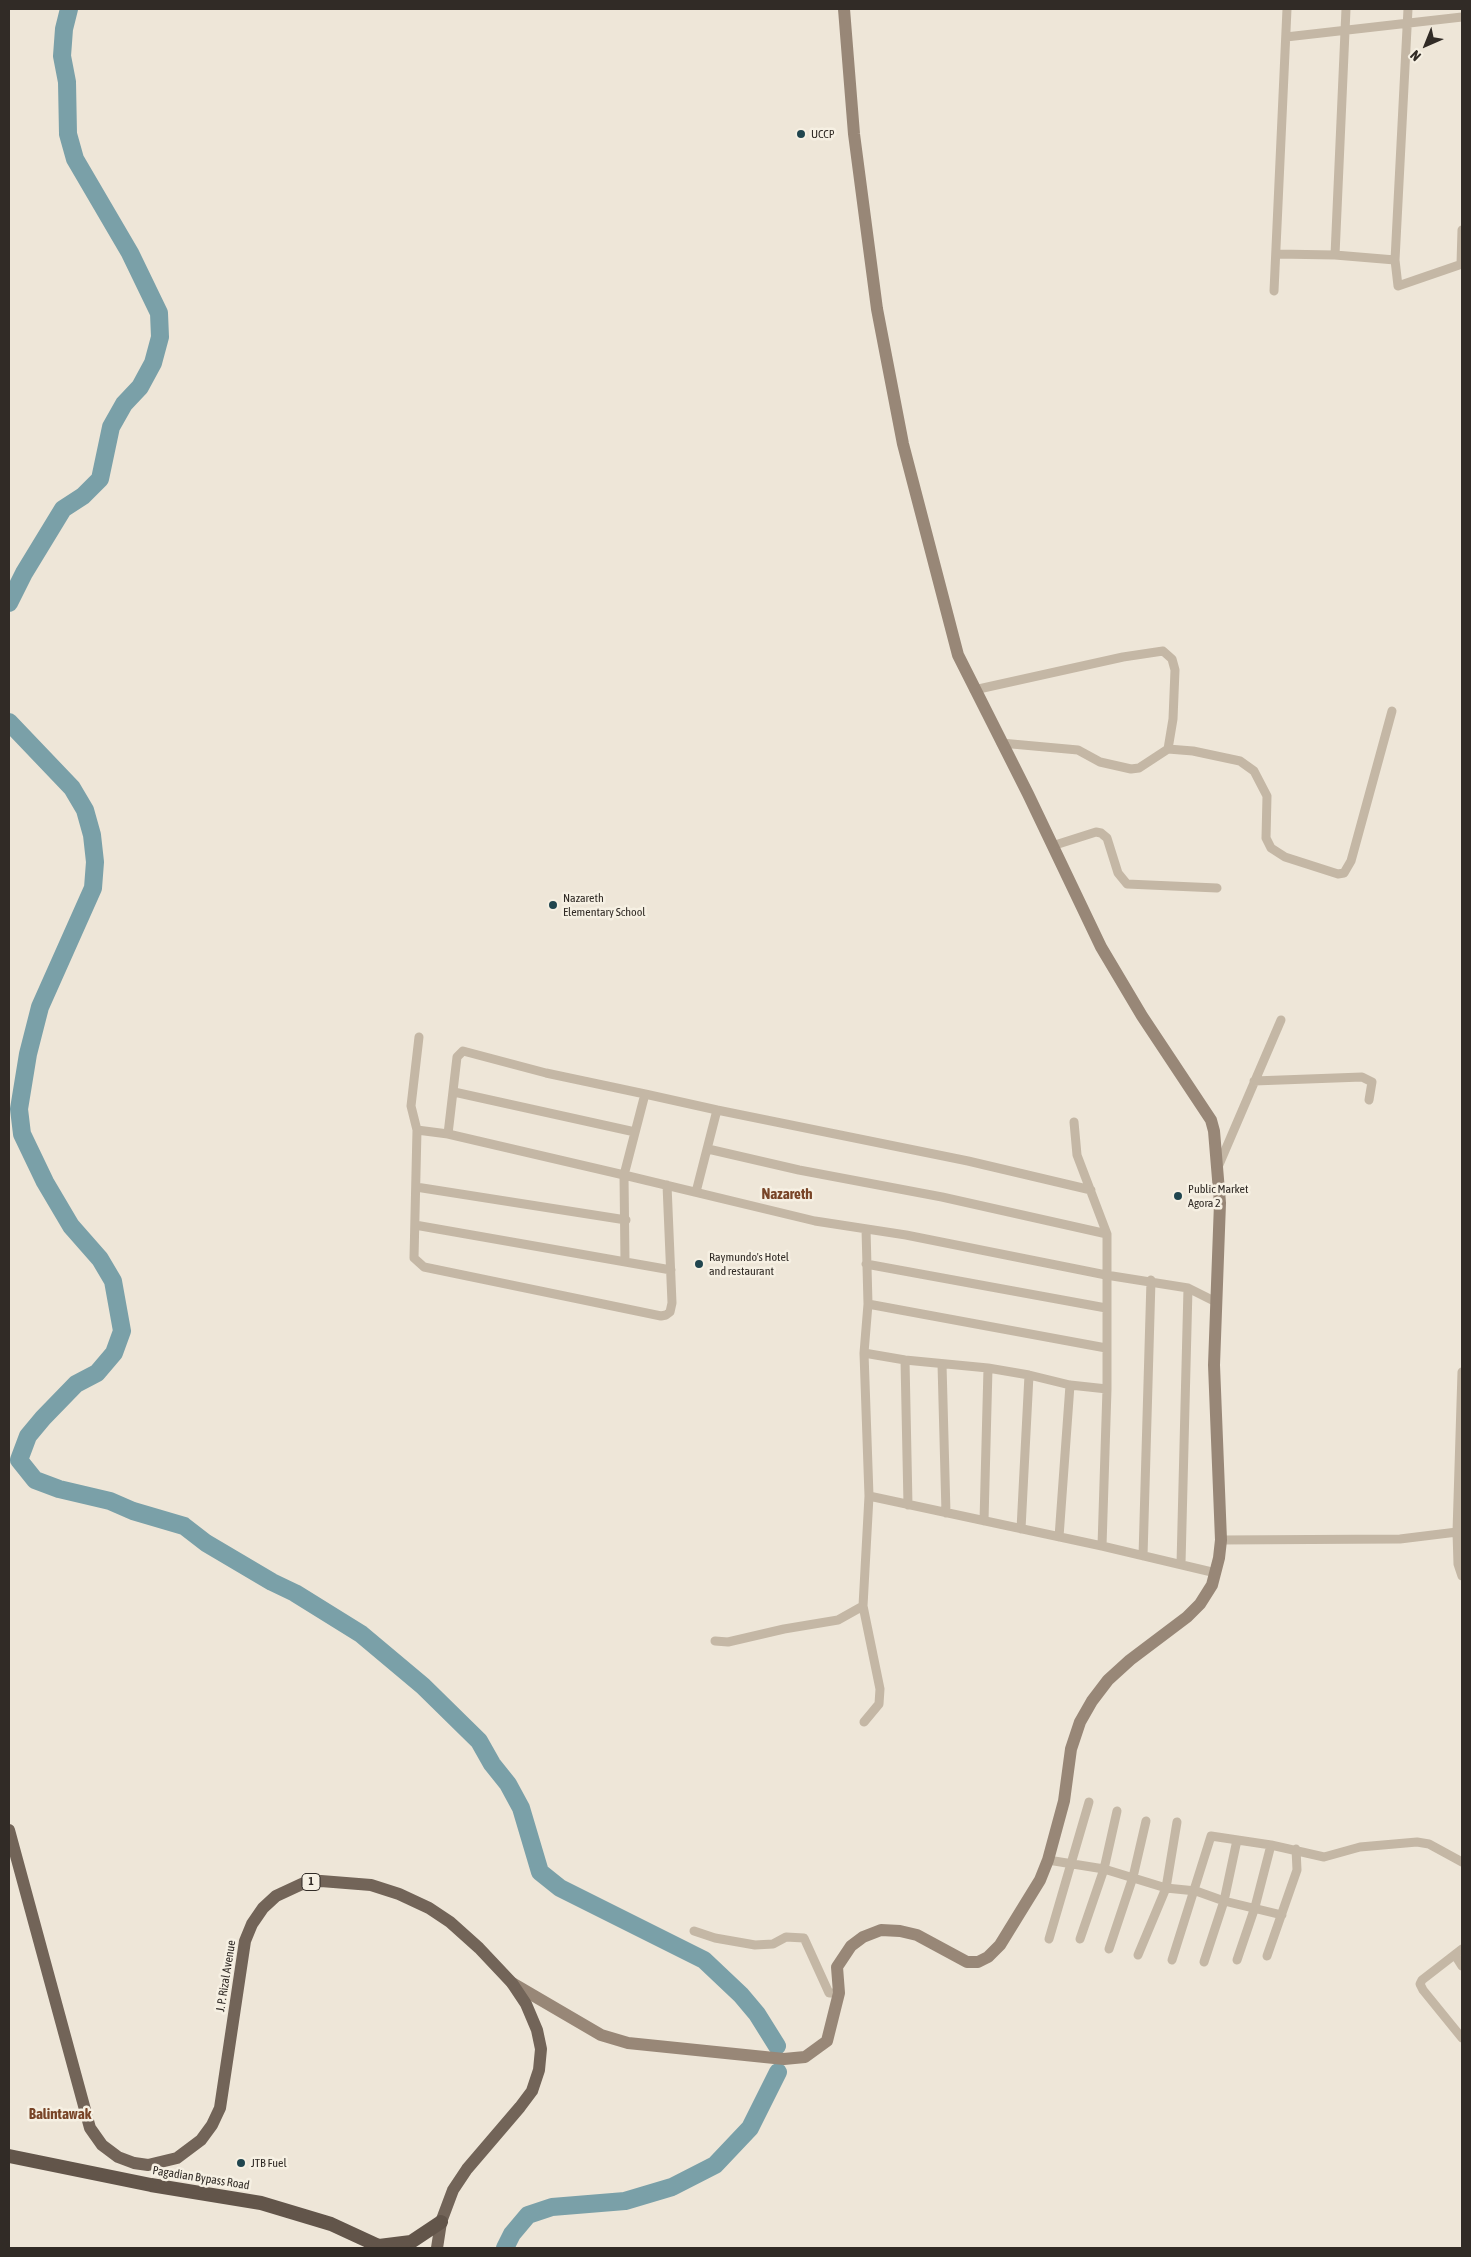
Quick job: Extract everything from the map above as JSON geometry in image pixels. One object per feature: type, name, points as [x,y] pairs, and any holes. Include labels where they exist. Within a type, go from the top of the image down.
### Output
[{"type":"highway","name":"Pagadian Bypass Road","points":[[9,2156],[151,2185],[261,2203],[331,2224],[381,2247]]},
{"type":"highway","points":[[381,2247],[411,2242],[441,2222]]},
{"type":"main road","points":[[512,1983],[601,2035],[628,2042],[784,2060],[805,2057],[827,2041],[839,1993],[837,1967],[851,1946],[864,1937],[881,1930],[900,1931],[917,1935],[967,1962],[978,1962],[988,1957],[1005,1937],[1040,1880],[1048,1860],[1064,1802],[1072,1749],[1080,1722],[1092,1701],[1108,1680],[1130,1660],[1187,1617],[1200,1604],[1212,1585],[1216,1573],[1220,1540],[1214,1410],[1220,1203],[1216,1144],[1211,1120],[1142,1016],[1105,955],[958,656],[901,435],[878,309],[854,134],[844,9]]},
{"type":"main road","name":"J. P. Rizal Avenue","points":[[9,1830],[90,2128],[102,2145],[118,2157],[134,2163],[148,2165],[177,2158],[201,2140],[212,2125],[220,2108],[245,1941],[252,1924],[263,1908],[276,1896],[304,1883],[344,1882],[371,1885],[399,1894],[429,1908],[450,1922],[479,1948],[512,1983],[526,2004],[537,2030],[541,2049],[539,2070],[532,2090],[520,2107],[467,2169],[453,2190],[441,2222],[437,2248]]},
{"type":"street","points":[[1274,291],[1287,9]]},
{"type":"street","points":[[1335,255],[1346,9]]},
{"type":"street","points":[[1408,9],[1395,260],[1398,286],[1462,264],[1462,230]]},
{"type":"street","points":[[1286,37],[1408,22],[1458,18],[1454,9]]},
{"type":"street","points":[[1277,254],[1335,255],[1395,260]]},
{"type":"street","points":[[974,690],[1123,657],[1163,651],[1172,659],[1175,670],[1173,719],[1168,749]]},
{"type":"street","points":[[1001,743],[1078,750],[1100,762],[1131,769],[1139,768],[1168,749],[1224,757],[1249,766],[1259,779],[1267,796],[1266,838],[1271,848],[1285,857],[1338,874],[1348,869],[1351,861],[1392,711]]},
{"type":"street","points":[[1052,846],[1096,832],[1101,833],[1107,838],[1118,873],[1127,884],[1217,888]]},
{"type":"street","points":[[1218,1167],[1281,1020]]},
{"type":"street","points":[[419,1037],[411,1106],[417,1130],[414,1258],[424,1267],[661,1316],[666,1315],[672,1308],[666,1185]]},
{"type":"street","points":[[448,1134],[457,1056],[463,1052],[546,1073],[968,1161],[1090,1190]]},
{"type":"street","points":[[1254,1082],[1362,1077],[1372,1082],[1369,1100]]},
{"type":"street","points":[[454,1092],[635,1132]]},
{"type":"street","points":[[625,1262],[624,1175],[645,1094]]},
{"type":"street","points":[[696,1192],[717,1110]]},
{"type":"street","points":[[1074,1122],[1077,1155],[1107,1234],[1107,1389],[1102,1546]]},
{"type":"street","points":[[417,1130],[448,1134],[815,1221],[1025,1258],[1106,1275],[1152,1280],[1188,1288],[1216,1302]]},
{"type":"street","points":[[708,1149],[798,1170],[942,1197],[1107,1234]]},
{"type":"street","points":[[416,1187],[626,1220]]},
{"type":"street","points":[[415,1225],[671,1270]]},
{"type":"street","points":[[864,1722],[879,1704],[880,1689],[863,1606],[869,1496],[864,1353],[868,1304],[866,1229]]},
{"type":"street","points":[[866,1264],[1106,1308]]},
{"type":"street","points":[[1143,1556],[1152,1280]]},
{"type":"street","points":[[1181,1564],[1188,1288]]},
{"type":"street","points":[[868,1304],[1106,1348]]},
{"type":"street","points":[[864,1353],[905,1360],[1029,1374],[1070,1385],[1107,1389]]},
{"type":"street","points":[[905,1360],[908,1505]]},
{"type":"street","points":[[942,1364],[946,1513]]},
{"type":"street","points":[[984,1521],[988,1368]]},
{"type":"street","points":[[1462,1372],[1460,1496],[1457,1532],[1458,1564],[1462,1576]]},
{"type":"street","points":[[1021,1529],[1029,1374]]},
{"type":"street","points":[[1059,1537],[1070,1385]]},
{"type":"street","points":[[869,1496],[1102,1546],[1216,1573]]},
{"type":"street","points":[[1220,1540],[1400,1539],[1457,1532]]},
{"type":"street","points":[[715,1641],[728,1642],[784,1629],[838,1620],[863,1606]]},
{"type":"street","points":[[1049,1939],[1089,1802]]},
{"type":"street","points":[[1080,1939],[1104,1869],[1117,1811]]},
{"type":"street","points":[[1110,1949],[1133,1877],[1146,1821]]},
{"type":"street","points":[[1138,1955],[1166,1888],[1177,1822]]},
{"type":"street","points":[[1172,1960],[1196,1891],[1205,1851],[1211,1836],[1271,1844],[1324,1857],[1360,1847],[1417,1842],[1428,1844],[1462,1862]]},
{"type":"street","points":[[1204,1962],[1224,1901],[1236,1840]]},
{"type":"street","points":[[1237,1960],[1255,1907],[1271,1844]]},
{"type":"street","points":[[1267,1956],[1297,1870],[1296,1849]]},
{"type":"street","points":[[1048,1860],[1104,1869],[1166,1888],[1196,1891],[1224,1901],[1282,1915]]},
{"type":"street","points":[[694,1931],[715,1938],[755,1945],[773,1944],[786,1937],[804,1938],[829,1993],[839,1993]]},
{"type":"street","points":[[1462,1949],[1422,1980],[1420,1984],[1462,2038]]},
{"type":"street","points":[[1454,1955],[1462,1966]]},
{"type":"waterway","points":[[9,603],[24,573],[63,509],[83,496],[100,479],[111,427],[124,404],[140,387],[153,363],[160,337],[159,313],[130,253],[75,159],[68,134],[67,82],[62,56],[64,29],[69,9]]},
{"type":"waterway","points":[[9,722],[72,788],[85,810],[92,835],[95,862],[93,888],[40,1007],[28,1054],[19,1109],[22,1134],[45,1182],[71,1226],[100,1259],[113,1281],[122,1331],[114,1353],[97,1373],[76,1384],[28,1436],[19,1460],[35,1480],[59,1489],[110,1501],[133,1511],[184,1526],[206,1543],[272,1582],[295,1593],[361,1634],[423,1686],[479,1741],[492,1764],[508,1784],[521,1808],[540,1872],[560,1888],[704,1960],[741,1995],[757,2014],[777,2046]]},
{"type":"waterway","points":[[505,2248],[512,2234],[528,2215],[552,2207],[625,2201],[672,2187],[715,2165],[750,2128],[778,2072]]},
{"type":"place","name":"UCCP","points":[[801,134]]},
{"type":"place","name":"Nazareth Elementary School","points":[[553,905]]},
{"type":"place","name":"Public Market Agora 2","points":[[1178,1196]]},
{"type":"place","name":"Raymundo's Hotel and restaurant","points":[[699,1264]]},
{"type":"place","name":"JTB Fuel","points":[[241,2163]]},
{"type":"district","name":"Nazareth","points":[[787,1194]]},
{"type":"district","name":"Balintawak","points":[[60,2114]]}]
